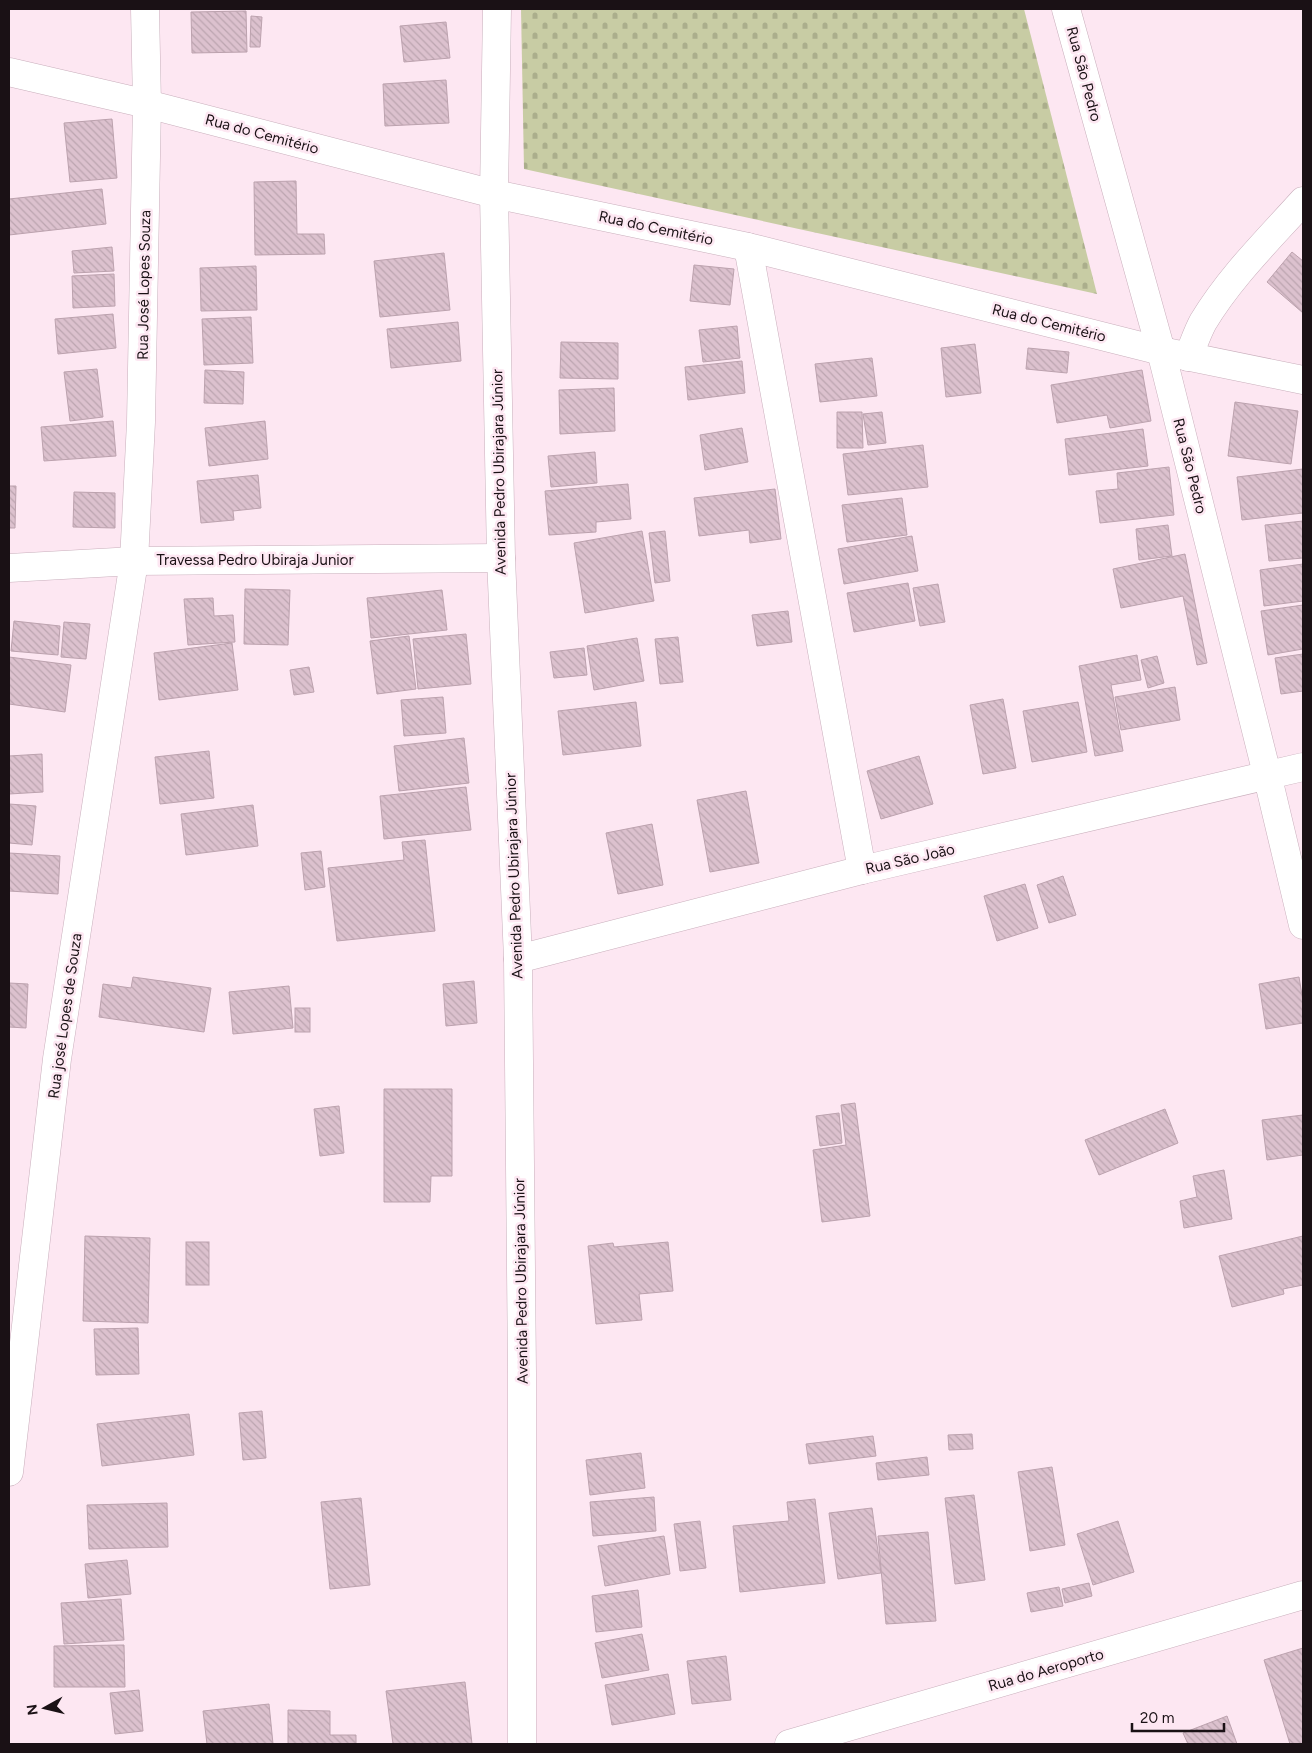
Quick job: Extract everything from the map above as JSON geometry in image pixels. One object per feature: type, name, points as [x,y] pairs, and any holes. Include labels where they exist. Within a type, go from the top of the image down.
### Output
[{"type":"street","name":"Rua José Lopes Souza","points":[[134,561],[141,422],[147,104],[146,9]]},
{"type":"street","name":"Avenida Pedro Ubirajara Júnior","points":[[496,9],[494,194],[500,558],[518,959],[522,1373],[522,1744]]},
{"type":"street","name":"Rua São Pedro","points":[[1066,9],[1161,351],[1303,925]]},
{"type":"street","name":"Rua do Cemitério","points":[[9,72],[147,104],[494,194],[748,247],[1161,351],[1303,380]]},
{"type":"street","points":[[1188,357],[1202,324],[1218,300],[1240,272],[1303,201]]},
{"type":"street","points":[[748,247],[862,870]]},
{"type":"street","name":"Travessa Pedro Ubiraja Junior","points":[[9,568],[134,561],[500,558]]},
{"type":"street","name":"Rua josé Lopes de Souza","points":[[9,1472],[57,1059],[134,561]]},
{"type":"street","name":"Rua São João","points":[[518,959],[862,870],[1303,767]]},
{"type":"street","name":"Rua do Aeroporto","points":[[789,1744],[1303,1595]]},
{"type":"green space","points":[[521,9],[1024,9],[1097,294],[524,169]]},
{"type":"building","points":[[246,11],[247,52],[192,53],[191,12]]},
{"type":"building","points":[[251,16],[262,17],[260,47],[250,47]]},
{"type":"building","points":[[446,22],[450,58],[404,62],[400,26]]},
{"type":"building","points":[[446,80],[449,123],[385,126],[383,84]]},
{"type":"building","points":[[112,119],[117,178],[70,182],[64,123]]},
{"type":"building","points":[[296,181],[297,234],[324,234],[325,254],[255,255],[254,182]]},
{"type":"building","points":[[102,189],[106,224],[9,235],[9,199]]},
{"type":"building","points":[[112,247],[114,271],[74,273],[72,251]]},
{"type":"building","points":[[1292,252],[1303,261],[1303,313],[1267,282]]},
{"type":"building","points":[[444,253],[450,310],[380,317],[374,261]]},
{"type":"building","points":[[694,265],[734,269],[730,305],[690,301]]},
{"type":"building","points":[[256,266],[257,310],[201,311],[200,268]]},
{"type":"building","points":[[114,274],[115,306],[73,308],[72,276]]},
{"type":"building","points":[[113,314],[116,348],[58,354],[55,319]]},
{"type":"building","points":[[251,317],[253,363],[204,365],[202,319]]},
{"type":"building","points":[[458,322],[461,361],[391,368],[387,329]]},
{"type":"building","points":[[737,326],[740,358],[703,362],[699,330]]},
{"type":"building","points":[[561,342],[618,343],[618,379],[560,378]]},
{"type":"building","points":[[975,344],[981,393],[946,397],[941,348]]},
{"type":"building","points":[[1028,348],[1069,352],[1067,373],[1026,369]]},
{"type":"building","points":[[872,358],[877,396],[820,402],[815,364]]},
{"type":"building","points":[[742,361],[745,393],[688,400],[685,367]]},
{"type":"building","points":[[97,369],[103,417],[70,421],[64,372]]},
{"type":"building","points":[[205,370],[244,372],[243,404],[204,403]]},
{"type":"building","points":[[1142,370],[1151,421],[1110,428],[1107,415],[1057,423],[1051,385]]},
{"type":"building","points":[[614,388],[615,431],[560,434],[559,390]]},
{"type":"building","points":[[1235,402],[1298,411],[1291,464],[1228,456]]},
{"type":"building","points":[[837,412],[862,412],[863,448],[837,448]]},
{"type":"building","points":[[882,412],[886,443],[868,445],[863,414]]},
{"type":"building","points":[[113,421],[116,456],[44,461],[41,427]]},
{"type":"building","points":[[265,421],[268,459],[209,466],[205,428]]},
{"type":"building","points":[[742,428],[748,462],[705,470],[700,435]]},
{"type":"building","points":[[1143,429],[1148,466],[1069,475],[1065,439]]},
{"type":"building","points":[[923,445],[928,487],[848,495],[843,454]]},
{"type":"building","points":[[595,452],[597,483],[551,487],[548,456]]},
{"type":"building","points":[[1169,467],[1174,515],[1100,523],[1096,491],[1118,489],[1117,473]]},
{"type":"building","points":[[1303,469],[1303,513],[1242,520],[1237,477]]},
{"type":"building","points":[[258,475],[261,508],[233,511],[234,520],[201,523],[197,481]]},
{"type":"building","points":[[628,484],[631,519],[596,522],[596,532],[549,535],[545,491]]},
{"type":"building","points":[[9,486],[16,486],[15,528],[9,528]]},
{"type":"building","points":[[775,489],[781,539],[750,543],[749,530],[699,536],[694,498]]},
{"type":"building","points":[[74,492],[115,493],[115,528],[73,527]]},
{"type":"building","points":[[902,498],[907,535],[847,542],[842,505]]},
{"type":"building","points":[[1303,521],[1303,558],[1269,561],[1265,525]]},
{"type":"building","points":[[1168,525],[1172,556],[1139,560],[1136,529]]},
{"type":"building","points":[[642,531],[654,601],[585,613],[574,543]]},
{"type":"building","points":[[665,531],[670,581],[655,583],[649,533]]},
{"type":"building","points":[[912,536],[918,571],[844,584],[838,549]]},
{"type":"building","points":[[1185,554],[1207,663],[1197,665],[1183,596],[1121,608],[1113,569]]},
{"type":"building","points":[[1303,564],[1303,601],[1264,606],[1260,570]]},
{"type":"building","points":[[908,583],[915,621],[854,632],[847,593]]},
{"type":"building","points":[[938,584],[945,622],[920,626],[913,588]]},
{"type":"building","points":[[245,589],[290,590],[288,645],[244,644]]},
{"type":"building","points":[[442,590],[447,630],[371,638],[367,598]]},
{"type":"building","points":[[213,598],[214,616],[233,615],[235,642],[188,645],[184,599]]},
{"type":"building","points":[[1303,605],[1303,649],[1268,655],[1261,611]]},
{"type":"building","points":[[788,611],[792,642],[757,646],[752,615]]},
{"type":"building","points":[[14,621],[60,626],[58,655],[11,651]]},
{"type":"building","points":[[64,622],[90,624],[86,659],[61,657]]},
{"type":"building","points":[[466,634],[471,684],[418,689],[413,639]]},
{"type":"building","points":[[409,636],[416,689],[377,694],[370,641]]},
{"type":"building","points":[[678,637],[683,682],[660,684],[655,639]]},
{"type":"building","points":[[637,638],[644,681],[594,690],[587,646]]},
{"type":"building","points":[[232,643],[238,690],[159,700],[154,653]]},
{"type":"building","points":[[584,648],[587,675],[554,678],[550,652]]},
{"type":"building","points":[[1303,654],[1303,691],[1281,694],[1275,658]]},
{"type":"building","points":[[1137,655],[1141,680],[1111,685],[1123,751],[1095,756],[1079,666]]},
{"type":"building","points":[[1157,656],[1164,683],[1148,688],[1141,660]]},
{"type":"building","points":[[9,657],[71,665],[65,712],[9,704]]},
{"type":"building","points":[[309,667],[314,692],[294,695],[290,670]]},
{"type":"building","points":[[1175,687],[1180,720],[1121,730],[1115,697]]},
{"type":"building","points":[[443,697],[446,733],[404,736],[401,700]]},
{"type":"building","points":[[1003,699],[1016,768],[983,774],[970,705]]},
{"type":"building","points":[[636,702],[641,746],[563,755],[558,711]]},
{"type":"building","points":[[1078,702],[1087,752],[1032,762],[1023,711]]},
{"type":"building","points":[[464,738],[469,783],[399,791],[394,746]]},
{"type":"building","points":[[209,751],[214,798],[160,804],[155,757]]},
{"type":"building","points":[[42,754],[43,792],[9,794],[9,756]]},
{"type":"building","points":[[919,756],[933,804],[881,819],[867,771]]},
{"type":"building","points":[[466,787],[471,830],[384,839],[380,796]]},
{"type":"building","points":[[746,791],[759,863],[710,872],[697,800]]},
{"type":"building","points":[[9,804],[36,806],[32,845],[9,843]]},
{"type":"building","points":[[253,805],[258,846],[186,855],[181,814]]},
{"type":"building","points":[[652,824],[663,885],[618,894],[606,833]]},
{"type":"building","points":[[425,840],[435,931],[337,941],[328,868],[404,860],[402,842]]},
{"type":"building","points":[[321,851],[325,887],[305,890],[301,853]]},
{"type":"building","points":[[9,853],[60,856],[58,894],[9,891]]},
{"type":"building","points":[[1063,876],[1076,915],[1049,923],[1037,885]]},
{"type":"building","points":[[1025,884],[1038,928],[997,941],[984,896]]},
{"type":"building","points":[[133,977],[211,988],[204,1032],[99,1017],[103,984],[131,988]]},
{"type":"building","points":[[1299,977],[1303,1001],[1303,1023],[1266,1029],[1259,984]]},
{"type":"building","points":[[474,981],[477,1023],[446,1026],[443,984]]},
{"type":"building","points":[[9,983],[28,984],[26,1028],[9,1027]]},
{"type":"building","points":[[289,986],[293,1028],[233,1034],[229,992]]},
{"type":"building","points":[[295,1008],[310,1008],[310,1032],[295,1032]]},
{"type":"building","points":[[384,1089],[452,1089],[452,1176],[431,1176],[430,1202],[384,1202]]},
{"type":"building","points":[[855,1103],[870,1216],[822,1222],[813,1150],[846,1145],[841,1105]]},
{"type":"building","points":[[339,1106],[344,1153],[320,1156],[314,1109]]},
{"type":"building","points":[[1165,1109],[1178,1143],[1099,1175],[1085,1140]]},
{"type":"building","points":[[839,1113],[842,1143],[820,1146],[816,1116]]},
{"type":"building","points":[[1303,1115],[1303,1155],[1267,1160],[1262,1120]]},
{"type":"building","points":[[1224,1170],[1232,1219],[1184,1228],[1180,1201],[1197,1197],[1193,1176]]},
{"type":"building","points":[[85,1236],[150,1238],[148,1323],[83,1321]]},
{"type":"building","points":[[1303,1236],[1303,1285],[1283,1289],[1284,1294],[1232,1307],[1219,1256]]},
{"type":"building","points":[[186,1242],[209,1242],[209,1285],[186,1285]]},
{"type":"building","points":[[668,1242],[673,1291],[639,1294],[642,1320],[596,1324],[588,1246],[613,1243],[614,1247]]},
{"type":"building","points":[[138,1328],[139,1374],[96,1375],[94,1329]]},
{"type":"building","points":[[262,1411],[266,1458],[243,1460],[239,1413]]},
{"type":"building","points":[[189,1414],[194,1455],[102,1466],[97,1424]]},
{"type":"building","points":[[972,1434],[973,1449],[949,1450],[948,1435]]},
{"type":"building","points":[[873,1436],[876,1456],[809,1464],[806,1444]]},
{"type":"building","points":[[641,1453],[645,1488],[590,1495],[586,1460]]},
{"type":"building","points":[[927,1457],[929,1475],[878,1480],[876,1463]]},
{"type":"building","points":[[1052,1467],[1065,1545],[1030,1551],[1018,1472]]},
{"type":"building","points":[[974,1495],[985,1580],[955,1584],[945,1498]]},
{"type":"building","points":[[654,1497],[656,1531],[593,1536],[590,1502]]},
{"type":"building","points":[[361,1498],[370,1585],[330,1589],[321,1502]]},
{"type":"building","points":[[815,1499],[825,1583],[740,1592],[733,1526],[789,1521],[787,1502]]},
{"type":"building","points":[[167,1503],[168,1547],[89,1549],[87,1505]]},
{"type":"building","points":[[872,1508],[881,1573],[838,1579],[829,1513]]},
{"type":"building","points":[[700,1521],[706,1568],[680,1571],[674,1524]]},
{"type":"building","points":[[1118,1521],[1134,1572],[1093,1585],[1077,1534]]},
{"type":"building","points":[[928,1532],[936,1621],[886,1624],[878,1536]]},
{"type":"building","points":[[664,1536],[670,1574],[605,1586],[598,1546]]},
{"type":"building","points":[[127,1560],[131,1594],[88,1598],[85,1564]]},
{"type":"building","points":[[1089,1583],[1092,1596],[1065,1603],[1062,1589]]},
{"type":"building","points":[[1059,1587],[1063,1606],[1031,1612],[1027,1593]]},
{"type":"building","points":[[638,1590],[642,1627],[596,1632],[592,1596]]},
{"type":"building","points":[[121,1599],[124,1640],[64,1644],[61,1603]]},
{"type":"building","points":[[642,1634],[649,1670],[602,1678],[595,1643]]},
{"type":"building","points":[[124,1645],[125,1687],[54,1687],[54,1646]]},
{"type":"building","points":[[1303,1648],[1303,1744],[1290,1744],[1264,1660]]},
{"type":"building","points":[[726,1656],[731,1700],[692,1704],[687,1661]]},
{"type":"building","points":[[668,1674],[675,1714],[612,1725],[605,1685]]},
{"type":"building","points":[[465,1682],[472,1744],[393,1744],[386,1691]]},
{"type":"building","points":[[139,1690],[143,1731],[115,1734],[110,1693]]},
{"type":"building","points":[[269,1704],[273,1744],[207,1744],[203,1711]]},
{"type":"building","points":[[288,1710],[330,1711],[330,1735],[356,1735],[356,1744],[288,1744]]},
{"type":"building","points":[[1227,1716],[1237,1744],[1188,1744],[1183,1733]]}]
